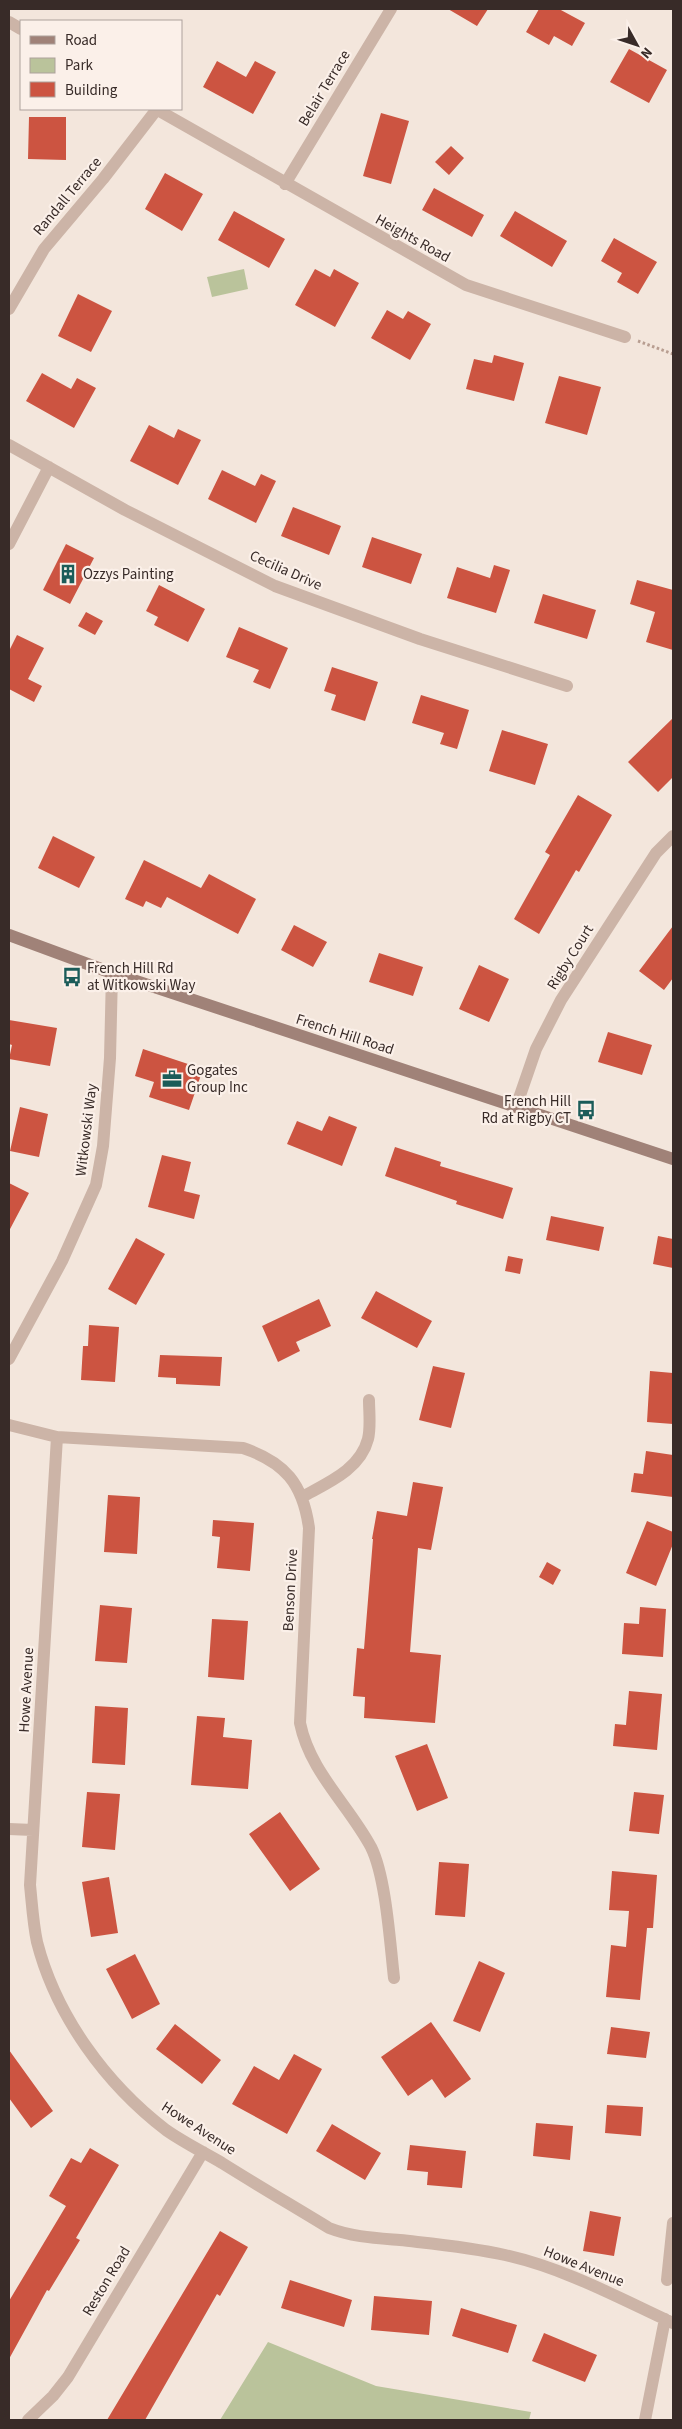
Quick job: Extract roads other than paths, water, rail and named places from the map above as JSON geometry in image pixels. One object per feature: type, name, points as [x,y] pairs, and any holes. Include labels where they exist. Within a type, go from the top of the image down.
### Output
[{"type":"main road","name":"French Hill Road","points":[[9,935],[112,974],[673,1159]]},
{"type":"street","name":"Belair Terrace","points":[[285,184],[391,9]]},
{"type":"street","points":[[9,22],[20,28]]},
{"type":"street","name":"Randall Terrace","points":[[9,309],[44,249],[103,179],[155,110]]},
{"type":"street","name":"Heights Road","points":[[158,110],[285,184],[466,285],[625,337]]},
{"type":"street","name":"Cecilia Drive","points":[[9,445],[125,510],[275,586],[420,639],[566,686]]},
{"type":"street","points":[[9,544],[49,467]]},
{"type":"street","name":"Rigby Court","points":[[516,1107],[536,1049],[561,1000],[656,852],[673,836]]},
{"type":"street","name":"Witkowski Way","points":[[9,1360],[62,1261],[96,1185],[103,1146],[110,1058],[112,974]]},
{"type":"street","points":[[302,1497],[340,1476],[355,1462],[369,1438],[369,1400]]},
{"type":"street","name":"Benson Drive","points":[[9,1425],[57,1437],[243,1448],[260,1454],[276,1463],[290,1476],[302,1497],[309,1528],[300,1723],[311,1759],[371,1847],[378,1865],[394,1978]]},
{"type":"street","name":"Howe Avenue","points":[[57,1437],[30,1886],[33,1919],[48,1977],[64,2011],[90,2052],[109,2076],[136,2104],[167,2130],[329,2228],[348,2235],[467,2248],[507,2255],[578,2279],[669,2321]]},
{"type":"street","points":[[9,1829],[33,1830]]},
{"type":"street","name":"Reston Road","points":[[28,2420],[53,2396],[68,2377],[203,2152]]},
{"type":"street","points":[[667,2280],[673,2223]]},
{"type":"street","points":[[645,2420],[669,2321]]},
{"type":"place","name":"Ozzys Painting","points":[[68,574]]},
{"type":"place","name":"French Hill Rd at Witkowski Way","points":[[72,977]]},
{"type":"place","name":"Gogates Group Inc","points":[[172,1079]]},
{"type":"place","name":"French Hill Rd at Rigby CT","points":[[586,1110]]}]
